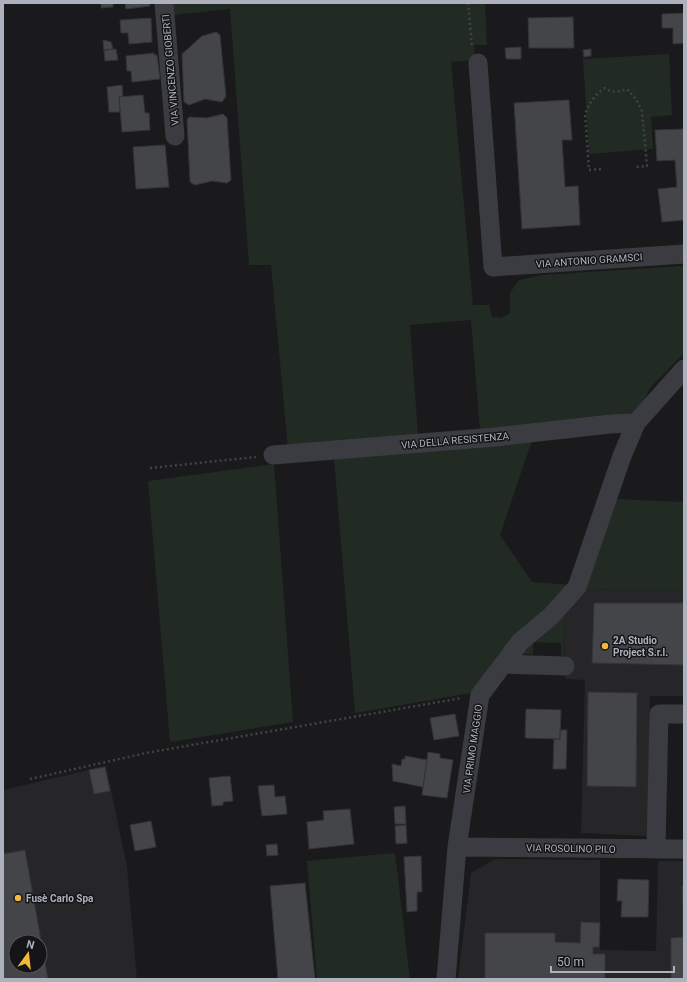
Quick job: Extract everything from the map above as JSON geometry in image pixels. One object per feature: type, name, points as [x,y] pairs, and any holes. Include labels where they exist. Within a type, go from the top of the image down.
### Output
[{"type":"street","name":"VIA VINCENZO GIOBERTI","points":[[164,3],[175,136]]},
{"type":"street","name":"VIA ANTONIO GRAMSCI","points":[[478,64],[493,267],[684,254]]},
{"type":"street","name":"VIA PRIMO MAGGIO","points":[[446,979],[458,847],[480,695],[520,642],[551,616],[577,587],[622,456],[636,423],[684,369]]},
{"type":"street","name":"VIA DELLA RESISTENZA","points":[[273,456],[495,437],[610,424],[636,423]]},
{"type":"street","points":[[503,664],[564,666]]},
{"type":"street","points":[[656,849],[659,714],[684,714]]},
{"type":"street","name":"VIA ROSOLINO PILO","points":[[458,847],[684,849]]},
{"type":"path","points":[[468,3],[473,64],[478,64]]},
{"type":"path","points":[[601,169],[589,170],[585,114],[588,106],[605,88],[610,91],[627,89],[640,104],[642,110],[647,166],[636,167]]},
{"type":"path","points":[[150,468],[273,456]]},
{"type":"path","points":[[30,779],[146,753],[480,695]]},
{"type":"shaded area","points":[[174,3],[485,3],[487,45],[474,45],[475,60],[451,62],[473,305],[489,305],[492,317],[501,318],[510,313],[510,293],[519,280],[542,275],[684,266],[684,353],[650,388],[635,420],[611,414],[480,430],[471,320],[410,325],[418,436],[288,449],[271,265],[249,265],[230,9],[174,15]]},
{"type":"shaded area","points":[[669,54],[672,115],[651,117],[653,149],[589,154],[583,59]]},
{"type":"shaded area","points":[[533,437],[500,535],[532,582],[571,585],[546,614],[500,652],[471,693],[355,713],[334,458]]},
{"type":"shaded area","points":[[274,464],[293,722],[170,742],[148,481]]},
{"type":"shaded area","points":[[614,499],[684,502],[684,591],[584,589]]},
{"type":"shaded area","points":[[584,589],[684,591],[684,696],[650,696],[648,836],[581,833],[585,680],[565,679],[564,615]]},
{"type":"shaded area","points":[[564,615],[564,656],[561,656],[561,643],[533,642],[533,654],[522,654],[522,650]]},
{"type":"shaded area","points":[[106,766],[127,867],[137,979],[3,979],[3,790]]},
{"type":"shaded area","points":[[395,853],[410,979],[317,979],[307,861]]},
{"type":"shaded area","points":[[495,859],[600,860],[600,950],[656,951],[658,861],[684,861],[684,979],[458,979],[471,873]]},
{"type":"building","points":[[101,3],[113,3],[113,7],[101,8]]},
{"type":"building","points":[[125,3],[149,3],[150,6],[126,9]]},
{"type":"building","points":[[684,13],[684,43],[673,44],[673,28],[662,28],[662,14]]},
{"type":"building","points":[[573,17],[574,48],[529,48],[528,18]]},
{"type":"building","points":[[151,18],[152,42],[129,44],[128,33],[121,33],[120,20]]},
{"type":"building","points":[[216,32],[220,35],[226,96],[222,102],[205,99],[189,105],[184,102],[182,54],[202,36]]},
{"type":"building","points":[[103,40],[111,42],[113,49],[104,50]]},
{"type":"building","points":[[521,47],[521,59],[506,59],[505,48]]},
{"type":"building","points":[[116,49],[118,60],[105,61],[104,50]]},
{"type":"building","points":[[591,49],[591,56],[584,57],[583,50]]},
{"type":"building","points":[[154,53],[154,55],[157,55],[160,79],[132,82],[131,71],[127,71],[126,56]]},
{"type":"building","points":[[122,85],[123,96],[119,97],[120,112],[109,112],[107,87]]},
{"type":"building","points":[[143,95],[145,113],[149,113],[150,130],[122,132],[119,97]]},
{"type":"building","points":[[569,100],[572,140],[562,140],[565,187],[578,186],[580,225],[522,229],[514,103]]},
{"type":"building","points":[[223,114],[227,118],[231,180],[227,183],[212,181],[195,185],[190,182],[187,120],[189,117],[207,118]]},
{"type":"building","points":[[684,129],[684,220],[662,222],[658,189],[677,187],[675,160],[657,161],[655,130]]},
{"type":"building","points":[[165,145],[169,187],[136,189],[133,147]]},
{"type":"building","points":[[594,603],[684,603],[684,665],[592,663]]},
{"type":"building","points":[[588,692],[637,693],[636,787],[587,786]]},
{"type":"building","points":[[526,709],[561,710],[560,739],[525,738]]},
{"type":"building","points":[[455,714],[459,736],[434,740],[430,718]]},
{"type":"building","points":[[560,730],[567,730],[566,769],[553,769],[554,739],[560,739]]},
{"type":"building","points":[[428,752],[440,754],[440,758],[453,760],[447,798],[422,795]]},
{"type":"building","points":[[405,756],[427,760],[423,787],[393,781],[392,764],[401,766],[402,759],[405,759]]},
{"type":"building","points":[[105,767],[110,791],[94,794],[89,770]]},
{"type":"building","points":[[230,776],[233,801],[223,802],[223,805],[212,806],[209,778]]},
{"type":"building","points":[[274,785],[275,797],[285,796],[287,814],[262,816],[258,786]]},
{"type":"building","points":[[405,806],[406,824],[395,824],[394,807]]},
{"type":"building","points":[[350,809],[354,844],[309,849],[307,822],[324,820],[323,811]]},
{"type":"building","points":[[151,821],[156,847],[135,851],[130,825]]},
{"type":"building","points":[[406,825],[407,843],[396,844],[395,826]]},
{"type":"building","points":[[277,844],[278,855],[267,856],[266,845]]},
{"type":"building","name":"Fusè Carlo Spa","points":[[25,850],[40,934],[8,934],[8,974],[47,974],[48,979],[3,979],[3,854]]},
{"type":"building","points":[[421,856],[422,892],[417,892],[417,911],[407,912],[404,857]]},
{"type":"building","points":[[618,879],[649,880],[648,917],[621,917],[622,901],[617,901]]},
{"type":"building","points":[[305,883],[315,979],[278,979],[270,886]]},
{"type":"building","points":[[682,886],[684,886],[684,979],[671,979],[671,938],[683,937]]},
{"type":"building","points":[[581,922],[600,923],[599,947],[593,947],[593,954],[605,954],[605,979],[485,979],[485,933],[555,933],[555,942],[580,943]]},
{"type":"place","name":"2A Studio Project S.r.l.","points":[[605,646]]},
{"type":"place","name":"Fusè Carlo Spa","points":[[18,898]]}]
